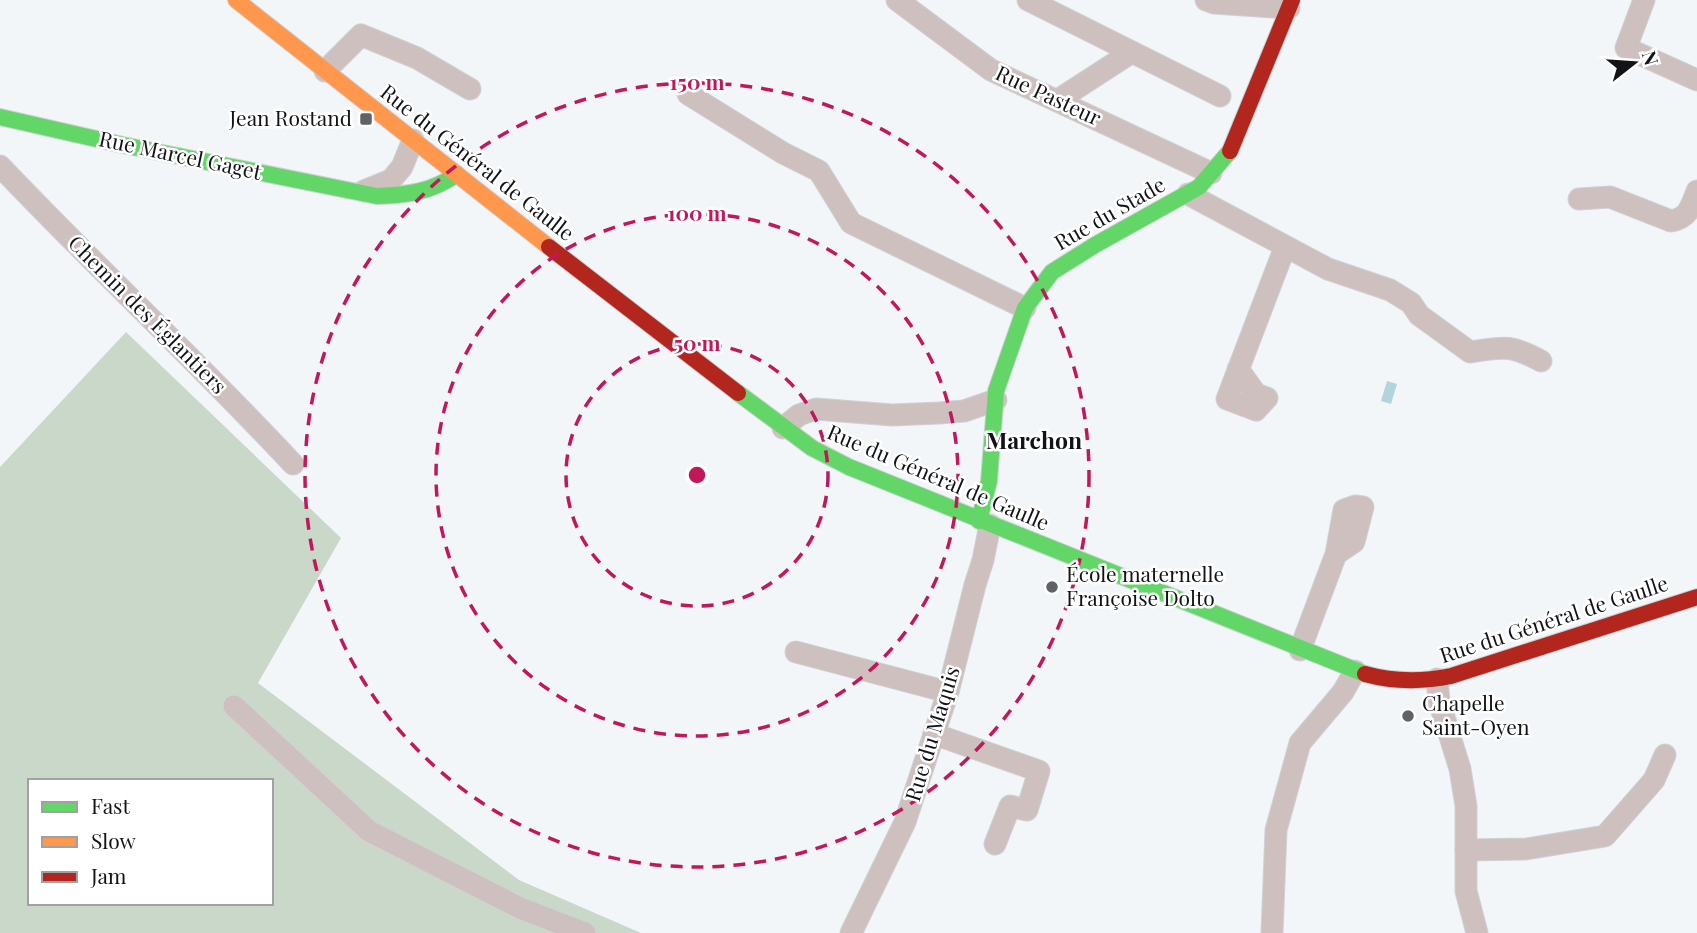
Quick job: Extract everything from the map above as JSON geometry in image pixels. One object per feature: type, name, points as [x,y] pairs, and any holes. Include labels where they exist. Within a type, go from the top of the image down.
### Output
[{"type":"main road","name":"Rue du Général de Gaulle","points":[[236,0],[783,428],[827,456],[984,523],[1300,650],[1355,671],[1394,681],[1437,679],[1697,597]]},
{"type":"main road","name":"Rue du Stade","points":[[984,523],[998,382],[1025,308],[1052,272],[1199,187],[1231,150],[1291,4]]},
{"type":"main road","name":"Rue Marcel Gaget","points":[[0,117],[123,145],[377,196],[407,195],[443,186],[457,174]]},
{"type":"street","name":"Rue Pasteur","points":[[897,0],[991,70],[1211,173]]},
{"type":"street","points":[[1028,0],[1057,6],[1132,52],[1220,96]]},
{"type":"street","points":[[1206,0],[1214,3],[1291,4]]},
{"type":"street","points":[[1644,0],[1626,48],[1697,80]]},
{"type":"street","points":[[326,71],[361,36],[417,58],[470,89]]},
{"type":"street","points":[[1058,100],[1132,52]]},
{"type":"street","points":[[688,94],[819,172],[851,223],[1025,308]]},
{"type":"street","points":[[360,192],[391,180],[402,167],[414,140]]},
{"type":"street","name":"Chemin des Églantiers","points":[[0,166],[84,254],[245,412],[293,464]]},
{"type":"street","points":[[1579,198],[1610,197],[1671,220],[1689,213],[1697,191]]},
{"type":"street","points":[[1188,194],[1328,270],[1390,290],[1411,303],[1419,315],[1470,352],[1505,346],[1518,349],[1541,361]]},
{"type":"street","points":[[1238,369],[1286,247]]},
{"type":"street","points":[[783,428],[799,415],[816,408],[892,415],[964,411],[996,400]]},
{"type":"street","name":"Rue du Maquis","points":[[852,933],[905,822],[948,692],[988,542],[984,523]]},
{"type":"street","points":[[1300,650],[1336,554]]},
{"type":"street","points":[[796,652],[948,692]]},
{"type":"street","points":[[1272,933],[1276,830],[1300,743],[1343,692],[1355,671]]},
{"type":"street","points":[[1437,679],[1439,701],[1460,769],[1465,806],[1466,891],[1462,933]]},
{"type":"street","points":[[234,706],[369,831],[520,908],[585,933]]},
{"type":"street","points":[[934,734],[1039,771],[1027,810],[1010,806],[995,844]]},
{"type":"street","points":[[1466,850],[1526,849],[1605,836],[1654,779],[1665,755]]},
{"type":"street","points":[[1466,891],[1477,933]]},
{"type":"green space","points":[[126,332],[341,538],[258,683],[519,880],[641,933],[0,933],[0,467]]},
{"type":"water","points":[[1387,381],[1397,384],[1391,404],[1381,401]]},
{"type":"traffic: fast","points":[[0,117],[123,145],[377,196],[419,191],[438,185],[457,174]]},
{"type":"traffic: fast","points":[[979,521],[989,481],[996,391],[1025,308],[1052,272],[1199,187],[1230,151]]},
{"type":"traffic: fast","points":[[738,393],[812,448],[849,467],[1365,674]]},
{"type":"traffic: slow","points":[[236,0],[549,247]]},
{"type":"traffic: jam","points":[[1230,151],[1292,0]]},
{"type":"traffic: jam","points":[[549,247],[738,393]]},
{"type":"traffic: jam","points":[[1365,674],[1408,680],[1451,676],[1697,597]]},
{"type":"place","name":"Jean Rostand","points":[[366,119]]},
{"type":"place","name":"École maternelle Françoise Dolto","points":[[1052,587]]},
{"type":"place","name":"Chapelle Saint-Oyen","points":[[1408,716]]},
{"type":"district","name":"Marchon","points":[[1034,441]]}]
